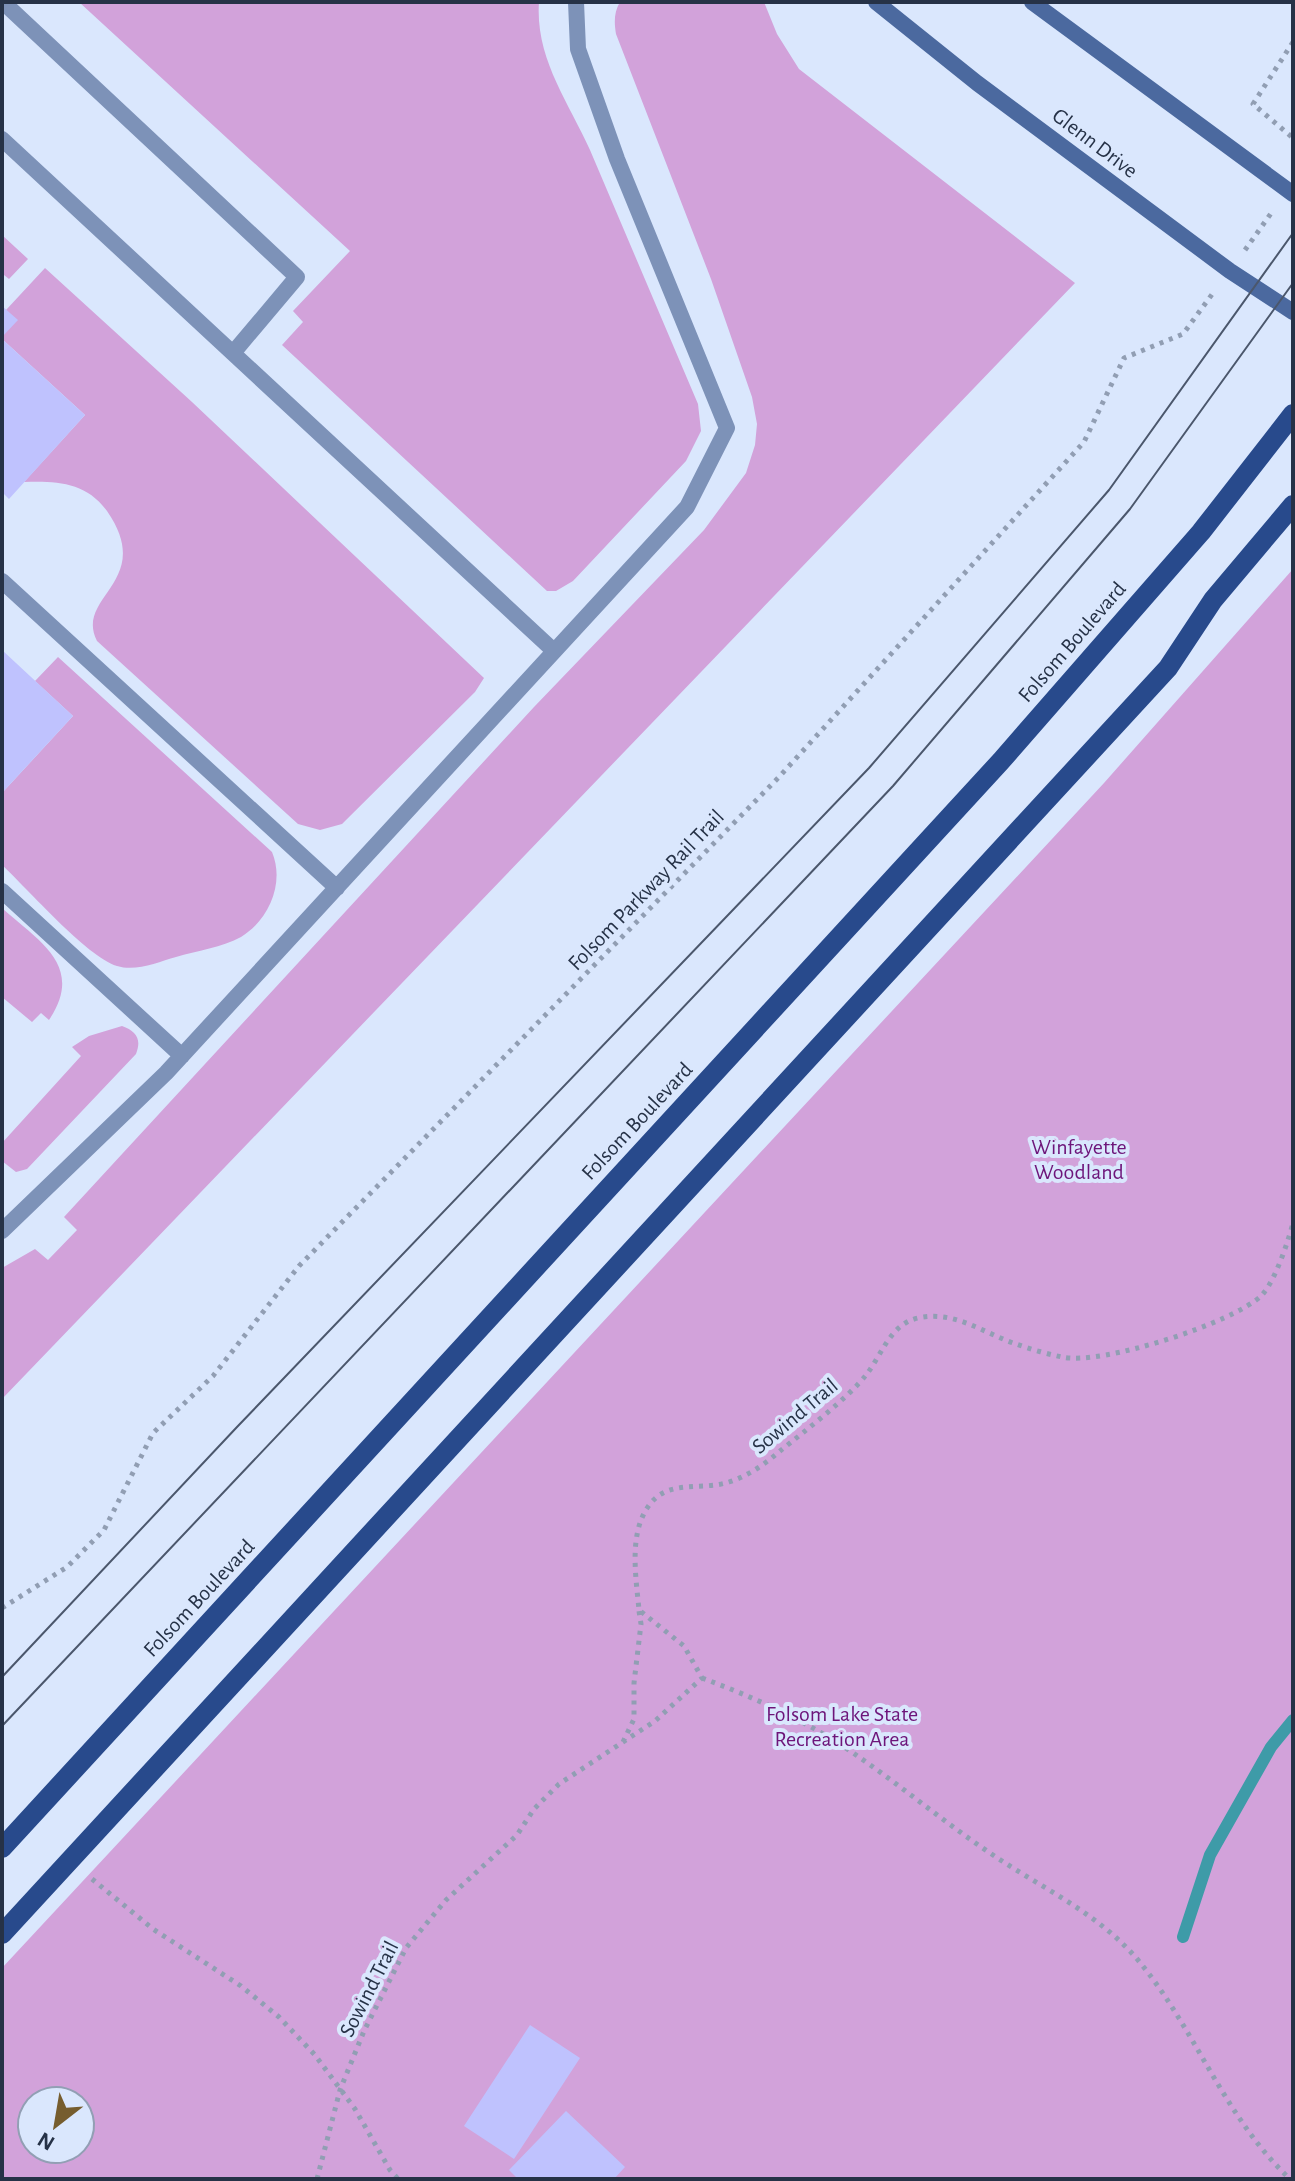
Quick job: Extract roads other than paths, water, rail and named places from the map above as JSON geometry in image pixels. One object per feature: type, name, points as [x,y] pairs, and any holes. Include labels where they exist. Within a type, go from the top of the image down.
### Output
[{"type":"main road","name":"Folsom Boulevard","points":[[2,1848],[1001,761],[1201,532],[1293,414]]},
{"type":"main road","points":[[2,1934],[1168,668],[1213,600],[1293,505]]},
{"type":"street","name":"Glenn Drive","points":[[876,2],[977,83],[1230,271],[1293,312]]},
{"type":"street","points":[[1032,2],[1290,192]]},
{"type":"lane","points":[[3,2],[297,277],[233,353]]},
{"type":"lane","points":[[2,1231],[182,1056],[687,507],[727,428],[617,159],[578,49],[576,2]]},
{"type":"lane","points":[[2,139],[554,651]]},
{"type":"lane","points":[[2,581],[337,888]]},
{"type":"lane","points":[[2,891],[182,1056]]},
{"type":"waterway","points":[[1183,1937],[1210,1855],[1271,1747],[1293,1720]]},
{"type":"tram line","points":[[2,1677],[237,1427],[869,768],[1109,490],[1293,233]]},
{"type":"tram line","points":[[2,1726],[893,786],[1130,509],[1293,283]]},
{"type":"park label","name":"Winfayette Woodland","points":[[1079,1160]]},
{"type":"park label","name":"Folsom Lake State Recreation Area","points":[[842,1726]]}]
